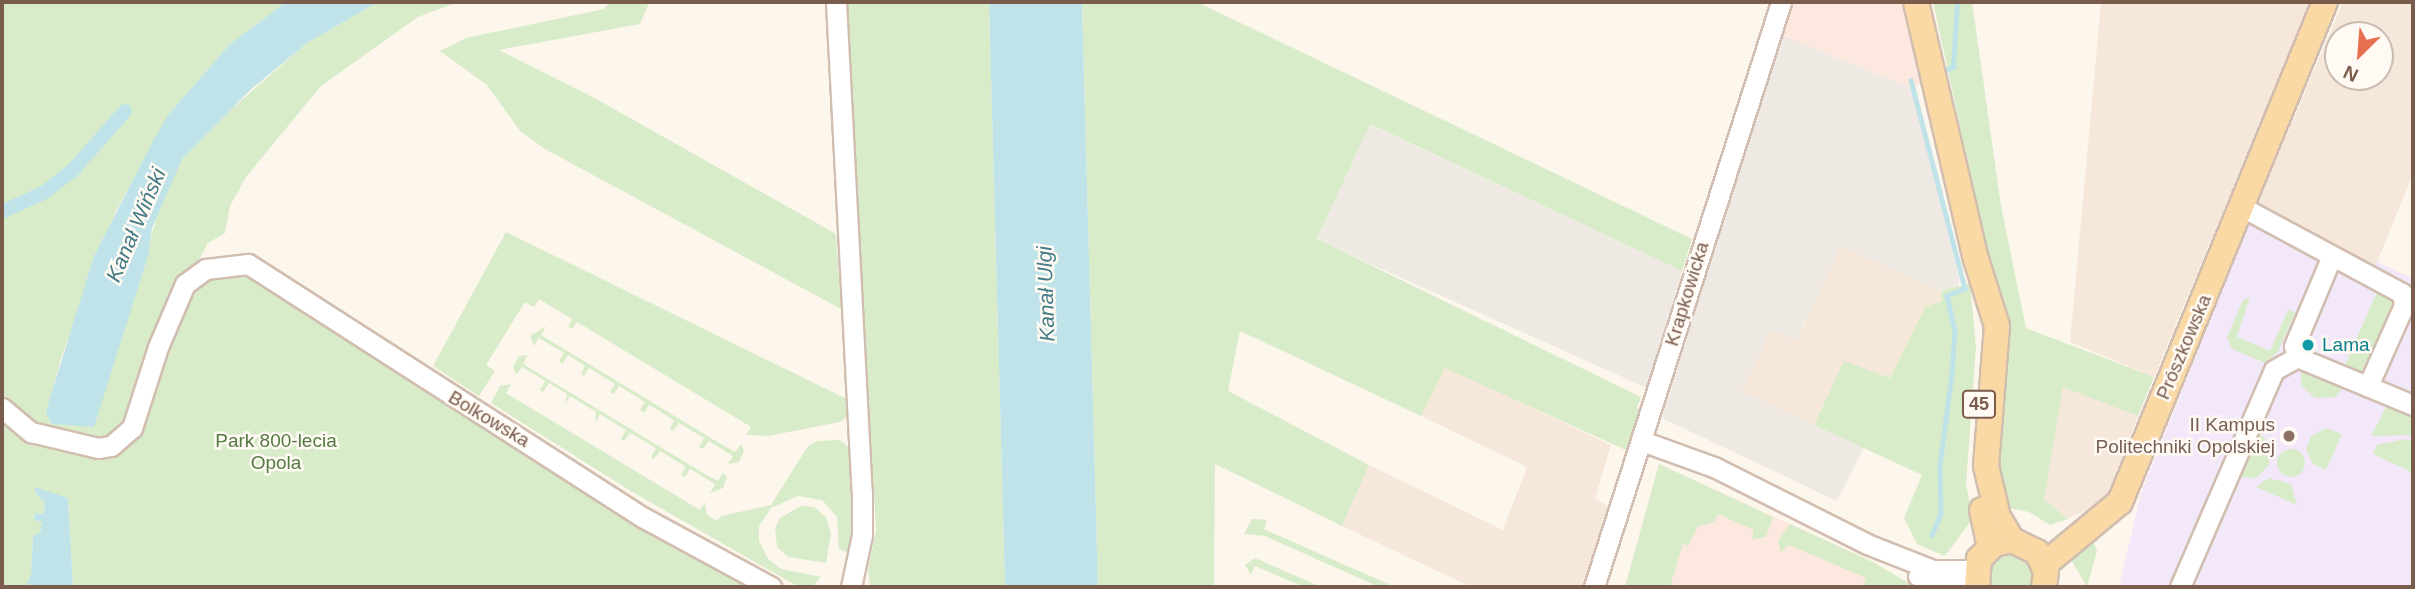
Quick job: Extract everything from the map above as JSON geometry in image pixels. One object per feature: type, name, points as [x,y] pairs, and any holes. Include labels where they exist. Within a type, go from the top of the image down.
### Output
[{"type":"main road","name":"45","points":[[1916,2],[1976,259],[1983,330],[1973,468],[2010,544],[2044,576]]},
{"type":"main road","name":"Prószkowska","points":[[2044,576],[2053,554],[2120,502],[2325,2]]},
{"type":"main road","name":"Prószkowska","points":[[2010,544],[2101,519]]},
{"type":"main road","points":[[1975,581],[2010,544]]},
{"type":"street","points":[[836,2],[860,430],[862,535],[851,587]]},
{"type":"street","name":"Krapkowicka","points":[[1594,587],[1780,2]]},
{"type":"street","points":[[2242,207],[2331,258],[2402,293],[2404,305],[2368,386]]},
{"type":"street","points":[[2297,357],[2294,346],[2331,258]]},
{"type":"street","name":"Bolkowska","points":[[2,408],[31,432],[48,438],[98,448],[121,440],[132,428],[176,303],[186,284],[206,269],[232,262],[248,264],[644,518],[771,587]]},
{"type":"street","points":[[2297,357],[2413,405]]},
{"type":"street","points":[[2180,587],[2274,370],[2297,357]]},
{"type":"street","points":[[1642,441],[1714,467],[1867,544],[1933,570],[1975,581]]},
{"type":"shaded area","points":[[1781,2],[1916,2],[1932,77],[1912,88],[1781,35],[1774,20]]},
{"type":"shaded area","points":[[2101,2],[2310,2],[2154,377],[2070,342]]},
{"type":"shaded area","points":[[2343,2],[2413,2],[2413,174],[2373,272],[2256,207],[2324,47],[2324,91],[2394,91],[2394,21],[2335,21]]},
{"type":"shaded area","points":[[1781,35],[1912,88],[1959,279],[1958,287],[1941,291],[1841,246],[1796,341],[1771,330],[1741,391],[1864,448],[1837,501],[1662,418]]},
{"type":"shaded area","points":[[1369,124],[1682,271],[1647,388],[1317,240]]},
{"type":"shaded area","name":"II Kampus Politechniki Opolskiej","points":[[2256,207],[2373,272],[2377,262],[2413,279],[2413,587],[2119,587],[2141,493]]},
{"type":"shaded area","points":[[1841,246],[1941,291],[1942,301],[1925,307],[1890,378],[1844,362],[1814,425],[1741,392],[1771,330],[1797,340]]},
{"type":"shaded area","points":[[1445,367],[1611,445],[1595,499],[1608,506],[1583,587],[1471,587],[1342,526],[1369,465],[1503,530],[1527,467],[1421,416]]},
{"type":"shaded area","points":[[2063,386],[2138,416],[2105,501],[2068,519],[2044,499]]},
{"type":"shaded area","points":[[1659,464],[1875,563],[1877,587],[1625,587]]},
{"type":"green space","name":"Park 800-lecia Opola","points":[[2,2],[286,2],[230,44],[168,115],[115,213],[62,355],[46,413],[126,319],[163,196],[182,159],[229,111],[307,43],[378,2],[458,2],[418,17],[321,86],[246,177],[230,206],[225,233],[208,243],[193,271],[245,273],[673,548],[754,587],[73,587],[68,498],[35,493],[45,503],[43,514],[35,513],[34,520],[42,521],[40,533],[33,536],[31,575],[25,587],[2,587]]},
{"type":"green space","points":[[610,2],[649,3],[640,24],[499,50],[591,96],[836,234],[841,309],[545,149],[520,131],[487,85],[440,51],[466,38],[604,9]]},
{"type":"green space","points":[[847,2],[989,2],[1005,587],[870,587],[868,570],[876,530]]},
{"type":"green space","points":[[1082,2],[1197,2],[1692,239],[1682,271],[1370,124],[1317,239],[1641,397],[1637,408],[1644,412],[1630,452],[1445,368],[1421,416],[1240,331],[1228,391],[1369,465],[1342,526],[1215,464],[1214,587],[1098,587]]},
{"type":"green space","points":[[1933,2],[1972,2],[2001,206],[2026,328],[2154,377],[2138,416],[2063,387],[2044,499],[2068,519],[2050,525],[2029,512],[2004,507],[1996,469],[2005,333]]},
{"type":"green space","points":[[506,232],[853,402],[849,415],[840,422],[768,436],[746,435],[751,427],[577,322],[572,329],[568,327],[572,319],[539,299],[534,307],[525,302],[486,365],[495,371],[479,396],[433,366]]},
{"type":"green space","points":[[1970,283],[1976,347],[1966,485],[1973,518],[1945,556],[1917,544],[1904,518],[1922,475],[1814,425],[1844,361],[1890,378],[1925,307],[1942,301],[1941,291]]},
{"type":"green space","points":[[2377,292],[2395,303],[2361,373],[2345,365]]},
{"type":"green space","points":[[2250,297],[2237,337],[2270,351],[2288,310],[2295,312],[2278,352],[2265,363],[2232,349],[2227,337],[2243,300]]},
{"type":"green space","points":[[546,326],[541,335],[719,443],[735,452],[741,444],[744,451],[739,462],[728,464],[733,456],[709,441],[703,449],[699,447],[704,438],[679,423],[673,431],[670,429],[674,420],[649,405],[644,413],[640,410],[645,402],[619,386],[614,394],[610,392],[615,384],[589,368],[584,376],[581,374],[585,366],[568,355],[562,364],[559,361],[564,353],[539,338],[534,346],[530,336]]},
{"type":"green space","points":[[528,355],[523,364],[705,474],[718,481],[723,473],[727,478],[723,488],[710,493],[715,484],[690,469],[685,477],[681,475],[686,467],[660,451],[654,459],[651,457],[656,448],[630,433],[624,441],[621,439],[626,430],[600,414],[595,423],[596,412],[570,396],[565,405],[567,394],[549,383],[543,392],[540,390],[545,381],[522,367],[516,375],[513,366],[519,356]]},
{"type":"green space","points":[[2301,366],[2346,385],[2335,397],[2315,398],[2301,385]]},
{"type":"green space","points":[[511,384],[506,393],[700,510],[705,502],[707,515],[717,521],[721,516],[771,505],[808,446],[817,441],[840,440],[854,452],[854,546],[848,553],[839,549],[837,517],[822,500],[798,496],[771,508],[759,526],[759,541],[768,559],[781,569],[821,577],[814,585],[797,586],[629,490],[491,403],[500,386]]},
{"type":"green space","points":[[2388,403],[2413,414],[2413,435],[2371,436]]},
{"type":"green space","points":[[2326,428],[2342,434],[2326,470],[2313,464],[2306,450],[2311,436]]},
{"type":"green space","points":[[2258,430],[2270,446],[2269,465],[2256,478],[2233,477]]},
{"type":"green space","points":[[2405,439],[2413,442],[2413,473],[2373,454],[2377,445]]},
{"type":"green space","points":[[2291,449],[2301,453],[2305,463],[2301,473],[2291,477],[2281,473],[2277,463],[2281,453]]},
{"type":"green space","points":[[1659,464],[1773,517],[1766,537],[1752,540],[1754,530],[1718,514],[1714,522],[1698,526],[1688,546],[1683,544],[1670,587],[1625,587]]},
{"type":"green space","points":[[2269,478],[2291,484],[2297,505],[2256,487]]},
{"type":"green space","points":[[801,506],[814,507],[826,517],[831,533],[826,563],[788,557],[777,547],[775,528],[780,518]]},
{"type":"green space","points":[[1252,519],[1267,520],[1264,529],[1395,587],[1379,587],[1265,536],[1244,534]]},
{"type":"green space","points":[[1790,524],[1875,563],[1915,587],[1863,587],[1866,578],[1789,545],[1781,552],[1778,541]]},
{"type":"green space","points":[[2092,539],[2097,551],[2087,587],[2069,556]]},
{"type":"green space","points":[[2006,551],[2029,559],[2035,574],[2032,587],[1987,587],[1992,559]]},
{"type":"green space","points":[[1255,558],[1321,587],[1304,587],[1255,566],[1251,575],[1245,565]]},
{"type":"water","name":"Kanał Wiński","points":[[286,2],[378,2],[307,43],[248,92],[182,159],[152,228],[148,256],[94,427],[52,424],[46,413],[49,401],[94,256],[153,141],[168,115],[230,44]]},
{"type":"water","name":"Kanał Ulgi","points":[[989,2],[1082,2],[1098,587],[1005,587]]},
{"type":"water","points":[[35,487],[68,498],[73,587],[25,587],[31,575],[33,536],[40,533],[42,522],[34,520],[35,513],[43,514],[45,503],[35,493]]},
{"type":"waterway","points":[[1946,70],[1953,67],[1957,2]]},
{"type":"waterway","points":[[1911,80],[1965,289],[1947,296],[1955,331],[1940,466],[1941,514],[1932,535]]},
{"type":"waterway","points":[[2,212],[45,192],[72,171],[125,111]]},
{"type":"place","name":"Lama","points":[[2308,345]]},
{"type":"place","name":"II Kampus Politechniki Opolskiej","points":[[2289,436]]}]
